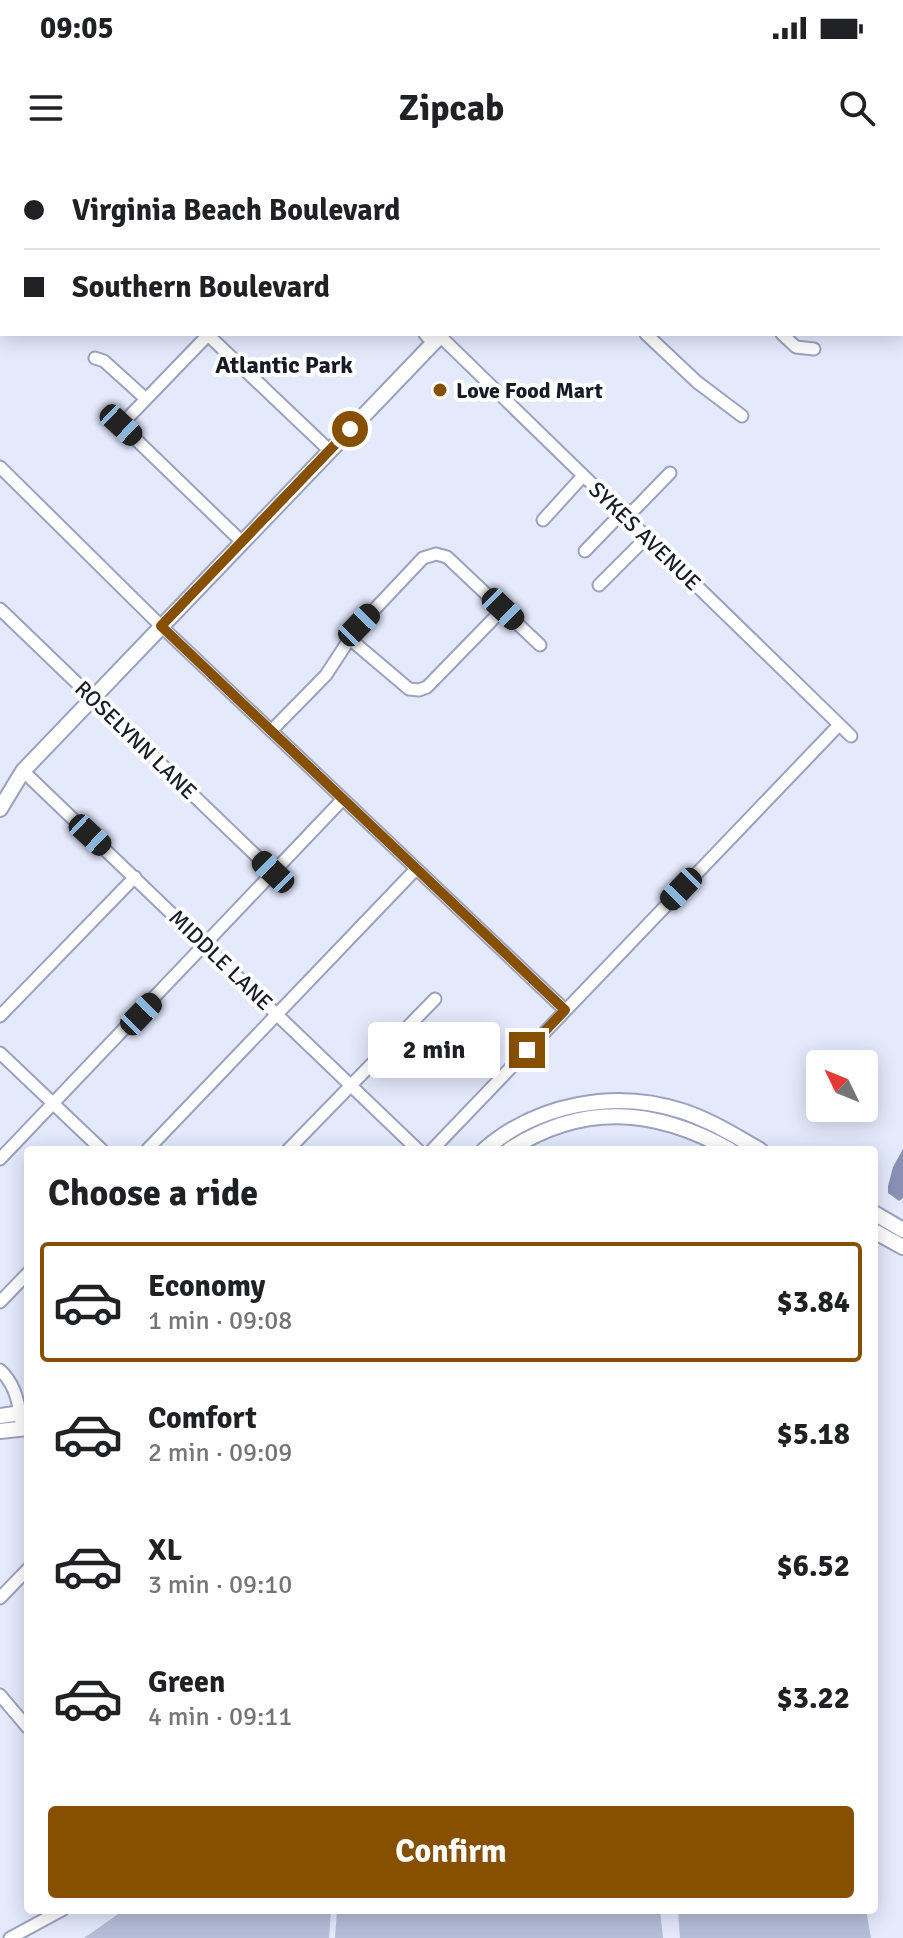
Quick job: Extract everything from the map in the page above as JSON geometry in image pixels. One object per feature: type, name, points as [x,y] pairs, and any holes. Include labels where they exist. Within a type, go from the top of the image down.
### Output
[{"type":"main road","points":[[0,809],[6,786],[330,451],[435,337]]},
{"type":"main road","points":[[515,1146],[551,1128],[610,1108],[642,1102],[676,1109],[708,1121],[753,1146]]},
{"type":"main road","points":[[489,1146],[510,1131],[542,1115],[584,1103],[668,1122],[723,1146]]},
{"type":"main road","points":[[878,1215],[903,1230]]},
{"type":"main road","points":[[878,1233],[903,1247]]},
{"type":"main road","points":[[0,1416],[24,1413]]},
{"type":"main road","points":[[0,1431],[24,1428]]},
{"type":"street","points":[[205,336],[121,425],[242,542]]},
{"type":"street","points":[[209,336],[330,451]]},
{"type":"street","points":[[648,336],[697,382],[742,416]]},
{"type":"street","points":[[784,336],[796,347],[814,349]]},
{"type":"street","name":"SYKES AVENUE","points":[[435,337],[647,537],[851,736]]},
{"type":"street","points":[[95,358],[104,361],[146,399]]},
{"type":"street","points":[[0,467],[161,626],[565,1010]]},
{"type":"street","points":[[585,551],[610,525],[635,509],[670,473]]},
{"type":"street","points":[[543,520],[583,476]]},
{"type":"street","points":[[599,585],[647,537]]},
{"type":"street","points":[[271,731],[326,675],[350,639],[423,558],[430,555],[442,554],[540,645]]},
{"type":"street","points":[[350,639],[404,685],[419,690],[427,687],[503,609]]},
{"type":"street","name":"ROSELYNN LANE","points":[[2,614],[273,872]]},
{"type":"street","points":[[436,1146],[838,726]]},
{"type":"street","name":"MIDDLE LANE","points":[[23,771],[414,1146]]},
{"type":"street","points":[[0,1159],[343,799]]},
{"type":"street","points":[[151,1146],[416,869]]},
{"type":"street","points":[[0,1016],[135,877]]},
{"type":"street","points":[[292,1146],[435,999]]},
{"type":"street","points":[[0,1053],[98,1146]]},
{"type":"street","points":[[0,1302],[24,1277]]},
{"type":"street","points":[[0,1370],[8,1377],[16,1393],[24,1413],[24,1428]]},
{"type":"street","points":[[0,1598],[24,1573]]},
{"type":"street","points":[[0,1695],[24,1723]]},
{"type":"street","points":[[10,1938],[55,1914]]},
{"type":"shaded area","points":[[903,1149],[903,1198],[899,1201],[888,1193],[888,1186],[893,1167]]},
{"type":"shaded area","points":[[118,1914],[331,1914],[329,1938],[84,1938]]},
{"type":"shaded area","points":[[337,1914],[660,1914],[663,1938],[335,1938]]},
{"type":"shaded area","points":[[678,1914],[867,1914],[871,1938],[680,1938]]},
{"type":"place","name":"Love Food Mart","points":[[440,390]]},
{"type":"district","name":"Atlantic Park","points":[[284,365]]},
{"type":"route","points":[[350,429],[161,626],[565,1010],[527,1050]]}]
